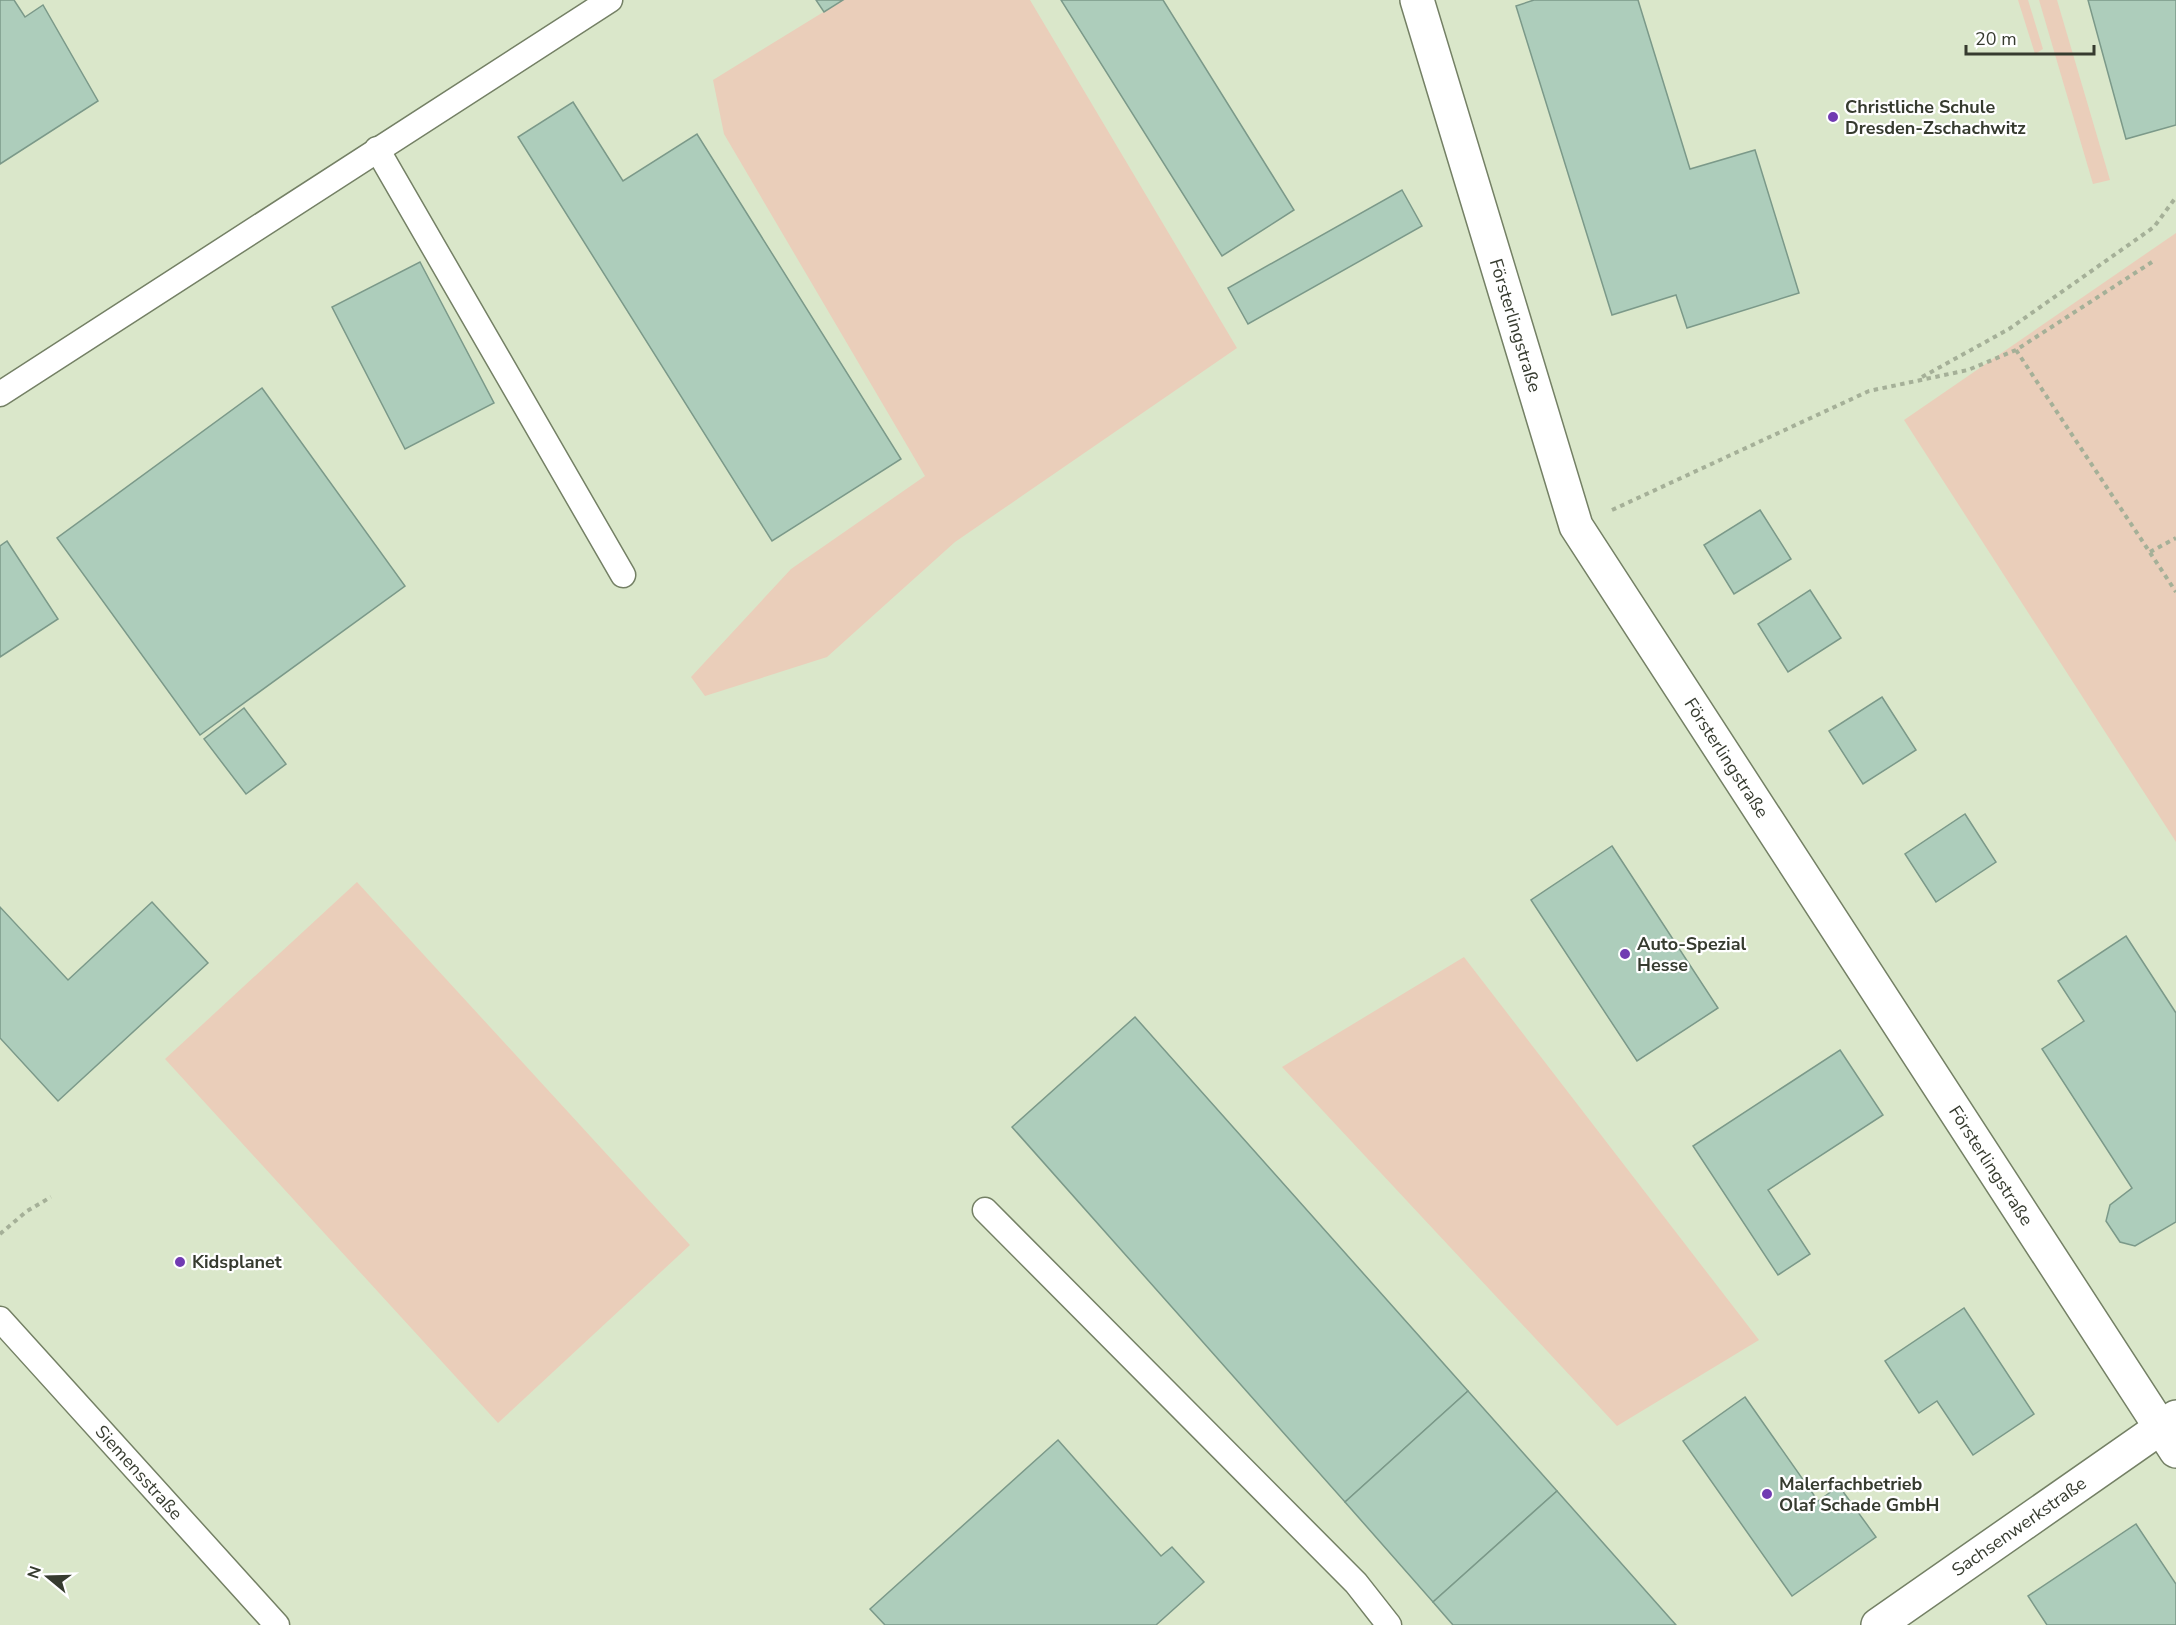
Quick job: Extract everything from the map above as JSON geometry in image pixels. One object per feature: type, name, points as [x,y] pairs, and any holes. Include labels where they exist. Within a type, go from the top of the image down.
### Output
[{"type":"street","name":"Försterlingstraße","points":[[1417,0],[1576,526],[2171,1432]]},
{"type":"street","name":"Sachsenwerkstraße","points":[[1878,1625],[2171,1432]]},
{"type":"lane","points":[[0,394],[610,0]]},
{"type":"lane","points":[[377,149],[623,575]]},
{"type":"lane","points":[[985,1210],[1356,1583],[1389,1625]]},
{"type":"lane","name":"Siemensstraße","points":[[0,1319],[277,1625]]},
{"type":"path","points":[[1919,379],[2008,330],[2154,227],[2176,197]]},
{"type":"path","points":[[1576,526],[1869,391],[1968,370],[2016,350],[2152,262]]},
{"type":"path","points":[[2016,350],[2176,592]]},
{"type":"path","points":[[2150,553],[2176,538]]},
{"type":"path","points":[[0,1234],[27,1211],[51,1197]]},
{"type":"shaded area","points":[[843,0],[1030,0],[1237,348],[955,542],[827,657],[705,696],[691,677],[791,569],[925,476],[724,134],[713,80]]},
{"type":"shaded area","points":[[2018,0],[2028,0],[2043,49],[2035,54]]},
{"type":"shaded area","points":[[2039,0],[2057,0],[2110,180],[2093,184]]},
{"type":"shaded area","points":[[2176,233],[2176,842],[1904,420]]},
{"type":"shaded area","points":[[357,882],[690,1245],[498,1423],[165,1059]]},
{"type":"shaded area","points":[[1464,957],[1759,1340],[1617,1426],[1282,1067]]},
{"type":"building","points":[[0,0],[14,0],[25,17],[43,5],[98,101],[0,164]]},
{"type":"building","points":[[816,0],[843,0],[824,12]]},
{"type":"building","points":[[1061,0],[1163,0],[1294,210],[1222,256]]},
{"type":"building","points":[[1534,0],[1638,0],[1690,169],[1755,150],[1799,293],[1687,328],[1676,295],[1612,315],[1516,6]]},
{"type":"building","points":[[2088,0],[2176,0],[2176,125],[2126,139]]},
{"type":"building","points":[[573,102],[623,181],[697,134],[901,459],[772,541],[518,137]]},
{"type":"building","points":[[1402,190],[1422,226],[1248,324],[1228,288]]},
{"type":"building","points":[[420,262],[494,403],[405,449],[332,307]]},
{"type":"building","points":[[262,388],[405,586],[200,735],[57,538]]},
{"type":"building","points":[[1760,510],[1791,559],[1734,594],[1704,545]]},
{"type":"building","points":[[7,541],[58,619],[0,657],[0,546]]},
{"type":"building","points":[[1810,590],[1841,638],[1788,672],[1758,624]]},
{"type":"building","points":[[1882,697],[1916,750],[1863,784],[1829,731]]},
{"type":"building","points":[[244,708],[286,764],[246,794],[204,739]]},
{"type":"building","points":[[1965,814],[1996,862],[1936,902],[1905,854]]},
{"type":"building","name":"Auto-Spezial Hesse","points":[[1612,846],[1718,1008],[1637,1061],[1531,900]]},
{"type":"building","points":[[152,902],[208,963],[58,1101],[0,1038],[0,907],[68,980]]},
{"type":"building","points":[[2126,936],[2176,1013],[2176,1222],[2135,1246],[2120,1242],[2106,1221],[2110,1205],[2132,1188],[2042,1049],[2084,1021],[2058,981]]},
{"type":"building","points":[[1135,1017],[1468,1391],[1345,1502],[1012,1127]]},
{"type":"building","points":[[1840,1050],[1883,1115],[1768,1190],[1810,1254],[1778,1275],[1693,1146]]},
{"type":"building","points":[[1964,1308],[2034,1414],[1973,1455],[1937,1401],[1919,1413],[1885,1361]]},
{"type":"building","points":[[1468,1391],[1557,1491],[1433,1602],[1345,1502]]},
{"type":"building","name":"Malerfachbetrieb Olaf Schade GmbH","points":[[1745,1397],[1818,1501],[1839,1486],[1876,1537],[1792,1596],[1683,1441]]},
{"type":"building","points":[[1058,1440],[1161,1556],[1172,1547],[1204,1582],[1156,1625],[885,1625],[870,1609]]},
{"type":"building","points":[[1557,1491],[1676,1625],[1453,1625],[1433,1602]]},
{"type":"building","points":[[2136,1524],[2176,1584],[2176,1625],[2047,1625],[2028,1596]]},
{"type":"place","name":"Christliche Schule Dresden-Zschachwitz","points":[[1833,117]]},
{"type":"place","name":"Auto-Spezial Hesse","points":[[1625,954]]},
{"type":"place","name":"Kidsplanet","points":[[180,1262]]},
{"type":"place","name":"Malerfachbetrieb Olaf Schade GmbH","points":[[1767,1494]]}]
